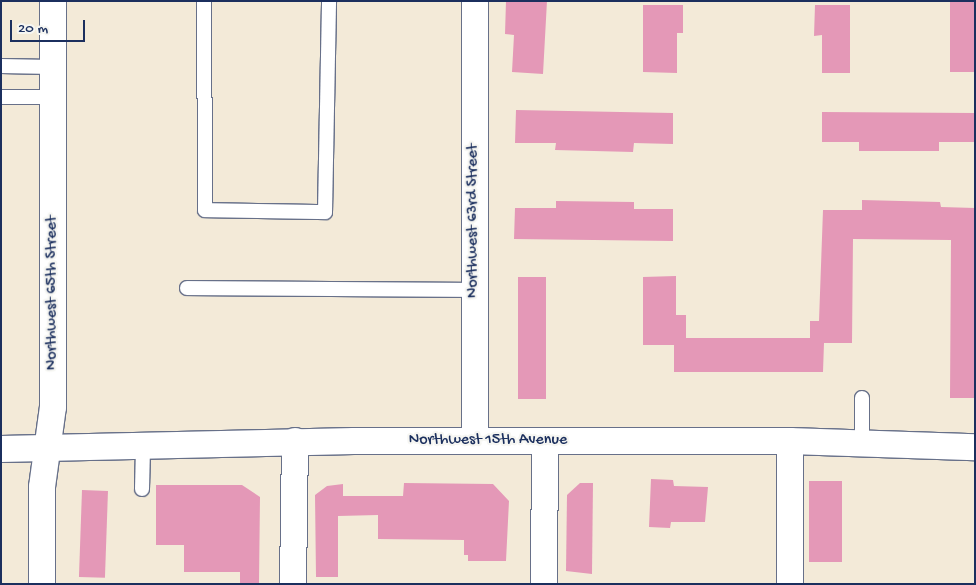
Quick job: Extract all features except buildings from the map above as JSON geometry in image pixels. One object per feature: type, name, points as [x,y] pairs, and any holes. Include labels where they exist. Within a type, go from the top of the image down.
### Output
[{"type":"street","name":"Northwest 65th Street","points":[[42,584],[42,487],[53,407],[53,1]]},
{"type":"street","name":"Northwest 63rd Street","points":[[475,1],[475,441]]},
{"type":"street","name":"Northwest 15th Avenue","points":[[1,449],[143,447],[295,441],[790,441],[975,447]]},
{"type":"street","points":[[293,584],[295,441]]},
{"type":"street","points":[[790,441],[790,584]]},
{"type":"street","points":[[544,584],[545,442]]},
{"type":"lane","points":[[204,1],[205,210],[325,212],[329,1]]},
{"type":"lane","points":[[1,66],[52,67]]},
{"type":"lane","points":[[1,97],[52,97]]},
{"type":"lane","points":[[187,288],[475,290]]},
{"type":"lane","points":[[862,398],[862,444]]},
{"type":"lane","points":[[142,489],[143,447]]}]
